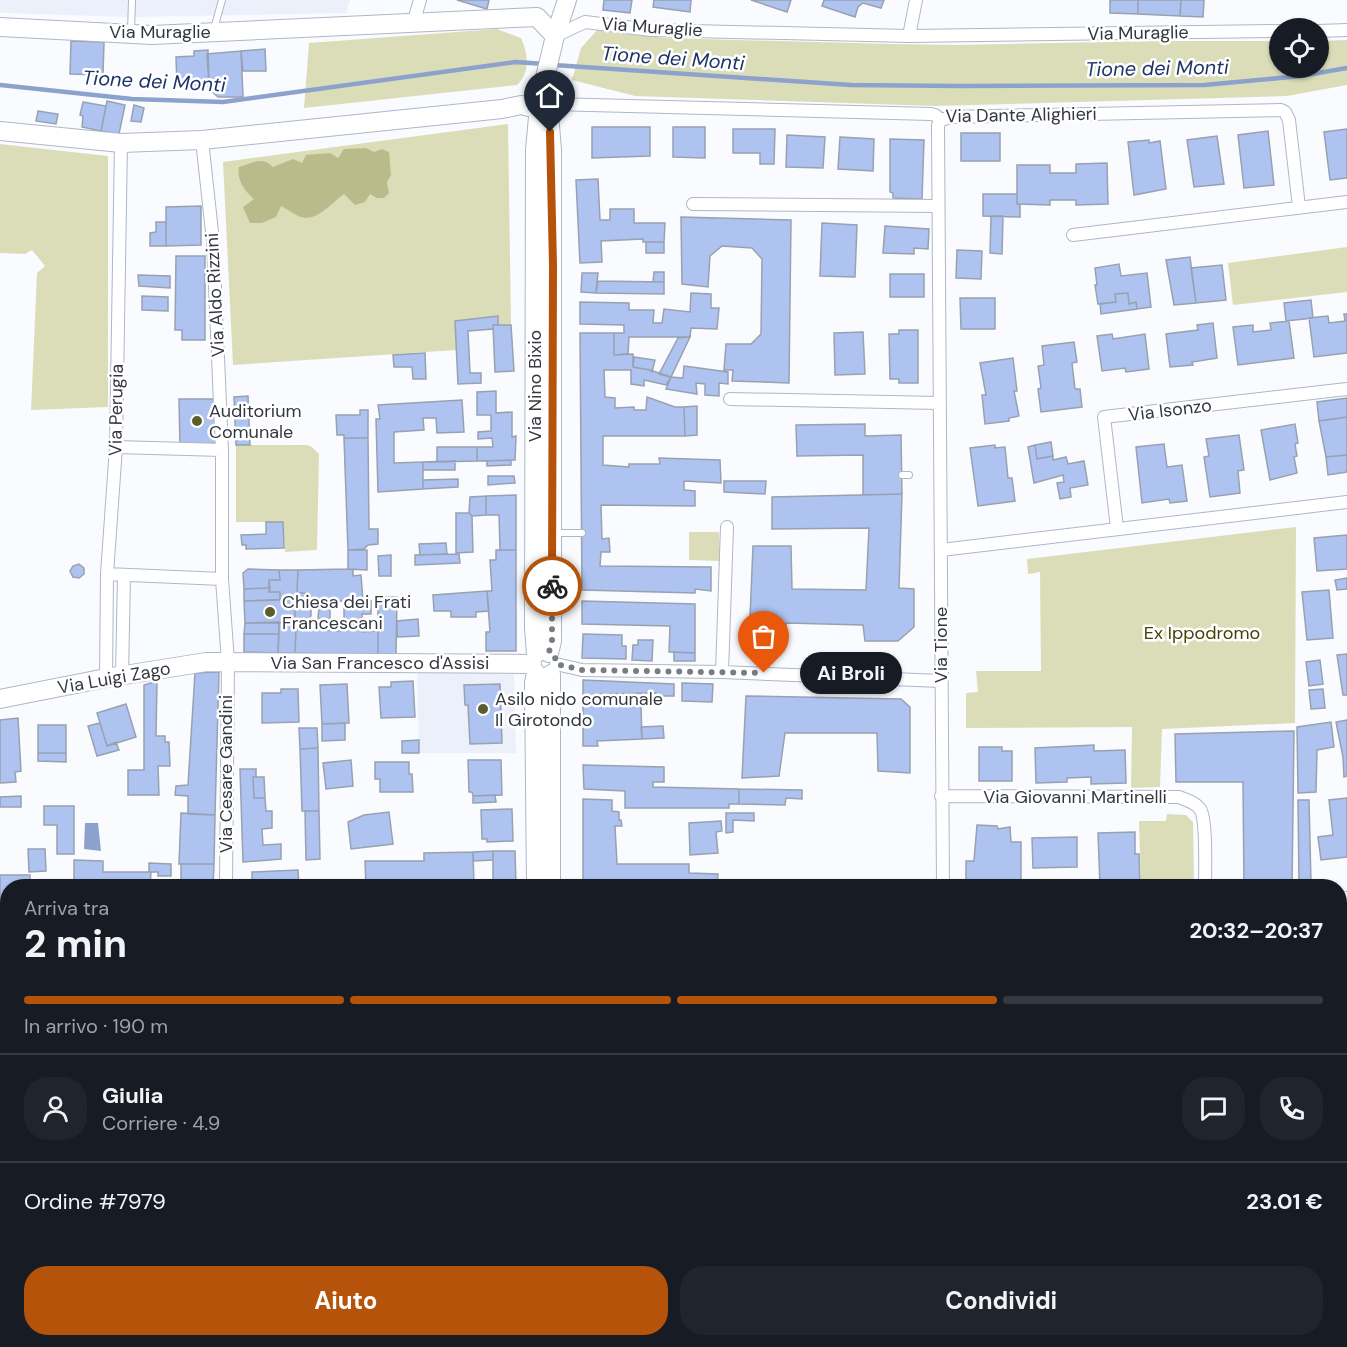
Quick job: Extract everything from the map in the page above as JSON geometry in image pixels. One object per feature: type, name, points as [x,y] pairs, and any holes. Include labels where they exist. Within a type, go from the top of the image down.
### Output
[{"type":"street","points":[[413,24],[420,0]]},
{"type":"street","points":[[0,131],[121,143],[202,140],[502,109],[521,105],[542,107],[555,36],[567,0]]},
{"type":"street","points":[[909,36],[916,0]]},
{"type":"street","name":"Via Muraglie","points":[[0,27],[152,35],[537,17],[555,36],[585,21],[651,30],[909,36],[1269,31]]},
{"type":"street","points":[[1329,31],[1347,30]]},
{"type":"street","name":"Via Dante Alighieri","points":[[542,107],[576,105],[931,114],[941,120],[951,117],[1281,110],[1285,112],[1289,120],[1299,207]]},
{"type":"street","name":"Via Nino Bixio","points":[[536,879],[534,683],[552,641],[552,150],[542,107]]},
{"type":"street","name":"Via Nino Bixio","points":[[542,107],[535,162],[534,628],[544,664],[551,879]]},
{"type":"street","name":"Via Tione","points":[[941,120],[938,125],[938,206],[943,879]]},
{"type":"street","name":"Via Aldo Rizzini","points":[[202,140],[213,241],[222,450],[222,579],[228,662]]},
{"type":"street","name":"Via Perugia","points":[[114,677],[107,574],[116,447],[121,143]]},
{"type":"street","points":[[1073,235],[1347,202]]},
{"type":"street","points":[[693,204],[938,206]]},
{"type":"street","name":"Via Isonzo","points":[[1118,528],[1104,417],[1347,389]]},
{"type":"street","points":[[730,399],[940,403]]},
{"type":"street","points":[[116,447],[222,450]]},
{"type":"street","points":[[940,550],[1347,502]]},
{"type":"street","points":[[722,672],[727,527]]},
{"type":"street","points":[[107,574],[222,579]]},
{"type":"street","points":[[114,677],[124,575]]},
{"type":"street","name":"Via Luigi Zago","points":[[0,699],[206,662],[228,662]]},
{"type":"street","name":"Via San Francesco d'Assisi","points":[[228,662],[544,664]]},
{"type":"street","name":"Via Cesare Gandini","points":[[226,879],[228,662]]},
{"type":"street","points":[[544,664],[582,670],[722,672],[941,681]]},
{"type":"street","name":"Via Giovanni Martinelli","points":[[941,796],[1179,797],[1192,802],[1200,809],[1204,820],[1205,879]]},
{"type":"lane","points":[[131,33],[132,0]]},
{"type":"lane","points":[[213,32],[222,0]]},
{"type":"lane","points":[[902,475],[909,474]]},
{"type":"lane","points":[[551,533],[582,533]]},
{"type":"shaded area","points":[[0,0],[350,0],[346,13],[128,17],[6,13],[0,12]]},
{"type":"shaded area","points":[[417,671],[514,672],[516,753],[419,753]]},
{"type":"green space","points":[[497,29],[521,38],[527,63],[525,74],[517,85],[304,108],[309,43]]},
{"type":"green space","points":[[598,29],[664,38],[892,44],[1269,41],[1269,78],[1329,78],[1329,41],[1347,40],[1347,85],[1287,96],[935,106],[635,96],[572,80],[581,48]]},
{"type":"green space","points":[[508,124],[511,325],[498,325],[498,316],[455,321],[456,350],[233,365],[223,162]]},
{"type":"green space","points":[[0,144],[108,156],[108,407],[31,410],[37,273],[45,266],[32,250],[25,254],[0,253]]},
{"type":"green space","points":[[366,148],[374,152],[382,149],[389,152],[391,175],[387,182],[389,193],[384,198],[377,198],[370,194],[365,202],[355,205],[344,194],[323,211],[311,217],[298,216],[281,206],[276,217],[262,223],[250,223],[243,207],[254,199],[242,185],[238,172],[239,167],[261,161],[273,167],[293,159],[302,163],[306,155],[330,153],[338,158],[344,149]]},
{"type":"green space","points":[[1347,247],[1347,292],[1233,305],[1228,263]]},
{"type":"green space","points":[[236,445],[307,445],[319,454],[317,550],[285,552],[283,522],[236,522]]},
{"type":"green space","name":"Ex Ippodromo","points":[[1296,527],[1295,723],[1162,729],[1160,787],[1131,788],[1132,727],[966,728],[966,693],[978,692],[976,671],[1041,671],[1040,572],[1028,574],[1027,559]]},
{"type":"green space","points":[[689,532],[719,532],[720,561],[689,560]]},
{"type":"green space","points":[[1167,814],[1186,815],[1193,822],[1194,879],[1141,879],[1139,821],[1166,821]]},
{"type":"water","points":[[85,823],[98,823],[101,851],[84,849]]},
{"type":"building","points":[[457,0],[489,0],[487,9]]},
{"type":"building","points":[[604,0],[632,0],[630,13],[603,10]]},
{"type":"building","points":[[654,0],[691,0],[690,12],[653,7]]},
{"type":"building","points":[[751,0],[791,0],[787,12]]},
{"type":"building","points":[[824,0],[884,0],[881,8],[863,3],[858,7],[855,17],[822,6]]},
{"type":"building","points":[[1110,0],[1138,0],[1138,14],[1110,13]]},
{"type":"building","points":[[1138,0],[1181,0],[1180,16],[1138,14]]},
{"type":"building","points":[[1181,0],[1204,0],[1203,17],[1180,16]]},
{"type":"building","points":[[71,41],[104,42],[103,75],[70,74]]},
{"type":"building","points":[[265,49],[266,71],[243,71],[241,51]]},
{"type":"building","points":[[208,50],[209,86],[177,87],[176,57],[194,56],[194,51]]},
{"type":"building","points":[[241,51],[243,97],[218,97],[207,87],[209,86],[207,54]]},
{"type":"building","points":[[107,101],[125,105],[119,134],[101,131]]},
{"type":"building","points":[[83,102],[106,106],[101,131],[82,127],[83,116],[80,115]]},
{"type":"building","points":[[134,105],[144,108],[141,122],[131,121]]},
{"type":"building","points":[[38,111],[58,114],[56,124],[36,121]]},
{"type":"building","points":[[592,127],[650,127],[650,156],[592,158]]},
{"type":"building","points":[[673,127],[705,127],[705,158],[673,157]]},
{"type":"building","points":[[733,129],[775,129],[774,164],[760,164],[760,153],[733,153]]},
{"type":"building","points":[[1347,129],[1347,178],[1330,180],[1324,132]]},
{"type":"building","points":[[1268,131],[1274,185],[1244,188],[1238,135]]},
{"type":"building","points":[[961,133],[1000,133],[1000,161],[961,161]]},
{"type":"building","points":[[787,135],[825,137],[823,168],[786,167]]},
{"type":"building","points":[[1217,136],[1224,184],[1194,187],[1187,140]]},
{"type":"building","points":[[840,137],[874,139],[873,171],[838,169]]},
{"type":"building","points":[[890,139],[924,140],[922,199],[893,198],[893,193],[890,192]]},
{"type":"building","points":[[1149,140],[1149,143],[1160,141],[1166,189],[1134,195],[1128,142]]},
{"type":"building","points":[[1107,163],[1108,204],[1076,205],[1076,200],[1050,200],[1050,205],[1017,204],[1017,165],[1050,165],[1050,173],[1076,173],[1076,164]]},
{"type":"building","points":[[598,179],[600,220],[610,220],[610,209],[634,209],[634,223],[665,223],[664,242],[643,242],[643,239],[601,241],[602,262],[580,263],[576,180]]},
{"type":"building","points":[[983,194],[1017,194],[1020,217],[983,216]]},
{"type":"building","points":[[201,206],[201,245],[166,246],[166,207]]},
{"type":"building","points":[[991,216],[1003,216],[1002,254],[990,253]]},
{"type":"building","points":[[681,217],[791,220],[789,383],[732,381],[733,370],[724,370],[726,344],[751,344],[761,334],[762,259],[752,248],[722,246],[710,256],[708,287],[682,284]]},
{"type":"building","points":[[156,222],[166,222],[166,246],[150,246],[150,233],[156,232]]},
{"type":"building","points":[[822,223],[857,225],[855,277],[820,276]]},
{"type":"building","points":[[885,226],[929,229],[928,249],[914,248],[914,254],[883,253]]},
{"type":"building","points":[[646,242],[664,242],[664,253],[646,253]]},
{"type":"building","points":[[957,250],[982,251],[981,279],[956,278]]},
{"type":"building","points":[[176,256],[205,256],[205,340],[182,340],[182,330],[175,330]]},
{"type":"building","points":[[1190,257],[1196,303],[1174,305],[1166,260]]},
{"type":"building","points":[[1119,264],[1121,276],[1147,273],[1151,307],[1137,309],[1136,302],[1129,304],[1128,293],[1115,294],[1116,302],[1098,304],[1095,268]]},
{"type":"building","points":[[1222,265],[1226,300],[1196,303],[1191,268]]},
{"type":"building","points":[[654,272],[664,272],[664,282],[653,282]]},
{"type":"building","points":[[582,273],[598,273],[596,293],[581,292]]},
{"type":"building","points":[[890,274],[924,274],[924,297],[890,297]]},
{"type":"building","points":[[138,275],[170,276],[170,288],[139,286]]},
{"type":"building","points":[[598,281],[664,282],[664,294],[596,293]]},
{"type":"building","points":[[691,293],[711,294],[711,308],[719,308],[717,329],[691,328],[690,337],[629,337],[628,354],[614,355],[614,333],[624,333],[624,325],[580,324],[580,302],[629,303],[629,310],[654,310],[653,323],[662,323],[664,309],[690,312]]},
{"type":"building","points":[[1128,293],[1129,304],[1136,302],[1137,309],[1101,314],[1100,304],[1116,302],[1115,294]]},
{"type":"building","points":[[142,296],[168,297],[168,311],[142,310]]},
{"type":"building","points":[[960,298],[995,298],[995,329],[961,329]]},
{"type":"building","points":[[1311,300],[1313,318],[1286,321],[1284,303]]},
{"type":"building","points":[[1344,314],[1347,314],[1347,353],[1314,357],[1309,318],[1328,316],[1329,323],[1345,321]]},
{"type":"building","points":[[498,316],[498,325],[493,325],[493,329],[468,331],[470,373],[481,373],[481,383],[458,384],[455,321]]},
{"type":"building","points":[[1289,321],[1294,358],[1238,365],[1233,327],[1253,325],[1253,332],[1271,330],[1270,323]]},
{"type":"building","points":[[1213,323],[1217,358],[1192,362],[1193,365],[1170,367],[1166,334],[1198,330],[1197,325]]},
{"type":"building","points":[[493,325],[511,325],[514,371],[495,372]]},
{"type":"building","points":[[899,330],[918,330],[918,383],[899,383],[899,379],[890,379],[889,334],[899,334]]},
{"type":"building","points":[[863,332],[865,374],[835,375],[834,333]]},
{"type":"building","points":[[580,333],[614,333],[614,355],[633,354],[633,367],[671,377],[666,385],[644,380],[644,386],[631,384],[631,370],[604,370],[605,397],[615,398],[615,408],[634,407],[634,410],[646,410],[647,397],[675,407],[684,407],[685,436],[603,436],[603,465],[629,467],[629,464],[660,464],[659,458],[720,460],[721,483],[684,481],[684,490],[695,491],[695,506],[601,505],[602,539],[609,538],[610,552],[601,552],[600,566],[711,567],[711,591],[695,589],[695,593],[582,590]]},
{"type":"building","points":[[1112,334],[1113,339],[1145,334],[1149,369],[1126,372],[1125,368],[1102,371],[1097,336]]},
{"type":"building","points":[[690,337],[671,377],[659,374],[678,338]]},
{"type":"building","points":[[1074,342],[1077,362],[1072,363],[1075,389],[1080,389],[1082,407],[1041,412],[1038,366],[1044,365],[1042,346]]},
{"type":"building","points":[[425,353],[426,379],[413,379],[412,367],[394,367],[393,355]]},
{"type":"building","points":[[634,357],[655,360],[652,372],[633,367]]},
{"type":"building","points":[[1013,358],[1017,391],[1014,391],[1019,416],[1009,418],[1009,421],[985,424],[982,395],[986,395],[980,363]]},
{"type":"building","points":[[684,366],[728,372],[728,384],[719,383],[719,396],[705,395],[705,384],[696,383],[697,394],[666,389],[671,377],[683,378]]},
{"type":"building","points":[[496,391],[496,413],[512,412],[512,437],[516,436],[515,460],[477,461],[477,447],[493,447],[492,438],[478,439],[478,432],[491,431],[491,415],[477,415],[477,392]]},
{"type":"building","points":[[248,396],[250,445],[236,445],[234,397]]},
{"type":"building","points":[[1347,398],[1347,417],[1319,421],[1317,402]]},
{"type":"building","points":[[179,399],[216,399],[217,446],[180,446]]},
{"type":"building","points":[[462,400],[464,432],[437,433],[436,418],[423,418],[424,430],[394,432],[394,463],[423,462],[423,489],[378,492],[376,419],[380,419],[378,405]]},
{"type":"building","points":[[697,406],[697,435],[685,436],[684,407]]},
{"type":"building","points":[[360,410],[368,410],[368,438],[344,438],[344,435],[337,435],[336,415],[360,415]]},
{"type":"building","points":[[1347,417],[1347,455],[1326,457],[1319,421]]},
{"type":"building","points":[[865,424],[865,436],[901,435],[902,494],[863,495],[863,455],[797,456],[796,425]]},
{"type":"building","points":[[1295,424],[1298,443],[1295,444],[1297,456],[1294,457],[1297,473],[1270,480],[1261,430]]},
{"type":"building","points":[[1239,435],[1244,470],[1238,471],[1240,493],[1210,497],[1204,457],[1209,456],[1206,439]]},
{"type":"building","points":[[344,438],[368,438],[369,529],[378,529],[378,544],[368,545],[364,549],[348,550]]},
{"type":"building","points":[[1051,442],[1053,456],[1037,459],[1035,445]]},
{"type":"building","points":[[1164,444],[1167,467],[1182,465],[1187,501],[1170,503],[1169,499],[1142,503],[1136,447]]},
{"type":"building","points":[[995,445],[995,448],[1005,447],[1008,478],[1012,478],[1015,501],[978,506],[970,448]]},
{"type":"building","points":[[1035,445],[1037,459],[1053,456],[1053,460],[1066,457],[1068,464],[1084,461],[1088,485],[1070,488],[1071,497],[1060,499],[1057,483],[1064,482],[1063,475],[1034,483],[1028,447]]},
{"type":"building","points":[[437,447],[477,447],[477,461],[437,462]]},
{"type":"building","points":[[1347,455],[1347,472],[1328,475],[1326,457]]},
{"type":"building","points":[[511,460],[511,465],[487,466],[487,461]]},
{"type":"building","points":[[455,461],[455,470],[423,470],[423,462]]},
{"type":"building","points":[[488,476],[514,476],[515,483],[488,485]]},
{"type":"building","points":[[458,479],[458,487],[423,489],[423,480]]},
{"type":"building","points":[[724,481],[766,481],[765,494],[724,492]]},
{"type":"building","points":[[902,494],[899,588],[914,589],[914,627],[898,641],[865,641],[863,625],[786,623],[787,643],[749,641],[753,546],[791,546],[792,589],[866,590],[869,528],[772,529],[772,497]]},
{"type":"building","points":[[516,495],[516,550],[500,550],[499,515],[486,515],[486,496]]},
{"type":"building","points":[[486,496],[486,515],[472,516],[469,513],[470,497]]},
{"type":"building","points":[[456,513],[469,513],[472,516],[473,552],[456,553]]},
{"type":"building","points":[[266,522],[283,522],[284,548],[246,549],[246,545],[242,545],[241,535],[266,534]]},
{"type":"building","points":[[1347,535],[1347,569],[1317,571],[1314,538]]},
{"type":"building","points":[[446,543],[447,554],[420,555],[419,544]]},
{"type":"building","points":[[348,550],[367,550],[367,570],[348,569]]},
{"type":"building","points":[[496,550],[516,550],[516,651],[486,651],[486,632],[490,632],[487,591],[492,591],[490,560],[496,560]]},
{"type":"building","points":[[459,554],[460,563],[415,565],[415,555]]},
{"type":"building","points":[[391,555],[391,576],[379,576],[378,556]]},
{"type":"building","points":[[79,564],[84,568],[84,574],[79,578],[73,577],[70,571],[73,566]]},
{"type":"building","points":[[248,569],[279,570],[280,580],[269,580],[270,588],[244,589],[243,573]]},
{"type":"building","points":[[348,569],[353,570],[353,576],[361,575],[363,601],[371,601],[371,614],[362,614],[362,632],[378,631],[378,655],[295,653],[296,629],[344,631],[344,601],[306,601],[305,593],[297,593],[298,570]]},
{"type":"building","points":[[279,570],[298,570],[297,593],[305,593],[306,601],[311,606],[311,616],[306,622],[305,629],[296,629],[295,653],[278,653],[279,622],[295,623],[295,599],[280,600],[280,592],[269,592],[269,580],[280,580]]},
{"type":"building","points":[[1347,578],[1347,589],[1337,590],[1335,580]]},
{"type":"building","points":[[270,588],[269,592],[280,592],[280,600],[244,601],[244,589]]},
{"type":"building","points":[[1329,590],[1333,638],[1307,640],[1302,592]]},
{"type":"building","points":[[487,591],[489,611],[476,612],[476,617],[451,617],[451,611],[434,611],[433,595]]},
{"type":"building","points":[[378,597],[397,597],[396,656],[378,655]]},
{"type":"building","name":"Chiesa dei Frati Francescani","points":[[295,599],[295,623],[245,623],[244,601]]},
{"type":"building","points":[[582,601],[695,604],[695,653],[669,652],[670,626],[582,624]]},
{"type":"building","points":[[319,606],[330,606],[330,620],[318,619]]},
{"type":"building","points":[[418,619],[419,636],[397,637],[397,621]]},
{"type":"building","points":[[279,622],[279,634],[244,634],[245,623]]},
{"type":"building","points":[[244,634],[279,634],[278,653],[244,652]]},
{"type":"building","points":[[583,634],[622,635],[622,646],[626,646],[626,659],[582,658]]},
{"type":"building","points":[[638,640],[653,640],[652,661],[632,660],[633,645],[638,645]]},
{"type":"building","points":[[674,652],[695,653],[695,661],[674,661]]},
{"type":"building","points":[[1347,654],[1347,695],[1343,695],[1337,655]]},
{"type":"building","points":[[1320,660],[1323,684],[1309,686],[1306,662]]},
{"type":"building","points":[[219,672],[215,815],[188,814],[188,796],[175,795],[176,786],[188,785],[195,673]]},
{"type":"building","points":[[583,680],[674,684],[674,696],[656,696],[656,693],[600,694],[600,699],[632,701],[632,707],[641,706],[642,739],[597,741],[598,746],[583,746]]},
{"type":"building","points":[[157,681],[156,736],[165,736],[165,742],[169,742],[170,766],[158,766],[159,795],[128,795],[128,770],[144,770],[144,685]]},
{"type":"building","points":[[413,681],[415,717],[381,718],[379,687],[391,687],[391,682]]},
{"type":"building","points":[[682,683],[713,684],[712,702],[682,701]]},
{"type":"building","points":[[347,684],[349,723],[322,724],[320,685]]},
{"type":"building","points":[[500,684],[502,743],[470,744],[468,705],[465,705],[464,685]]},
{"type":"building","points":[[281,689],[298,689],[299,722],[262,723],[262,693],[281,693]]},
{"type":"building","points":[[1323,689],[1325,708],[1311,709],[1309,690]]},
{"type":"building","points":[[746,696],[901,699],[910,707],[910,773],[878,771],[877,733],[785,733],[779,776],[742,778]]},
{"type":"building","points":[[126,704],[136,737],[107,746],[97,713]]},
{"type":"building","points":[[18,718],[21,771],[15,772],[16,782],[0,783],[0,720]]},
{"type":"building","points":[[1347,720],[1347,776],[1344,777],[1343,757],[1336,722]]},
{"type":"building","points":[[1331,722],[1334,747],[1317,750],[1316,792],[1298,793],[1297,727]]},
{"type":"building","points":[[100,723],[107,746],[116,742],[119,750],[97,756],[88,726]]},
{"type":"building","points":[[345,723],[345,740],[322,741],[322,724]]},
{"type":"building","points":[[38,725],[66,725],[66,753],[38,753]]},
{"type":"building","points":[[663,726],[664,738],[642,739],[641,727]]},
{"type":"building","points":[[299,728],[317,728],[318,748],[300,749]]},
{"type":"building","points":[[1294,731],[1292,879],[1244,879],[1243,782],[1176,782],[1175,734]]},
{"type":"building","points":[[419,740],[419,753],[402,753],[402,741]]},
{"type":"building","points":[[1094,745],[1094,751],[1125,750],[1126,783],[1091,784],[1091,777],[1067,778],[1067,782],[1036,783],[1035,748]]},
{"type":"building","points":[[979,747],[1002,747],[1002,751],[1012,751],[1012,781],[979,781]]},
{"type":"building","points":[[318,748],[319,811],[302,811],[300,749]]},
{"type":"building","points":[[38,753],[66,753],[66,762],[38,761]]},
{"type":"building","points":[[351,760],[353,786],[326,789],[323,763]]},
{"type":"building","points":[[468,760],[501,760],[502,795],[473,796],[472,792],[469,792]]},
{"type":"building","points":[[375,762],[409,762],[413,792],[380,792],[380,779],[375,779]]},
{"type":"building","points":[[583,765],[664,767],[664,782],[653,782],[653,787],[739,789],[739,804],[729,804],[729,808],[625,808],[625,791],[584,789]]},
{"type":"building","points":[[240,769],[256,769],[256,777],[253,777],[254,798],[265,798],[266,811],[272,811],[272,828],[262,829],[263,845],[281,844],[281,859],[243,862]]},
{"type":"building","points":[[253,777],[264,777],[265,798],[254,798]]},
{"type":"building","points":[[739,789],[802,790],[802,799],[786,798],[785,805],[739,804]]},
{"type":"building","points":[[495,795],[496,802],[473,803],[473,796]]},
{"type":"building","points":[[21,796],[21,807],[0,807],[0,797]]},
{"type":"building","points":[[1347,798],[1347,857],[1321,860],[1318,837],[1333,835],[1329,800]]},
{"type":"building","points":[[583,799],[612,800],[612,811],[619,812],[622,826],[615,826],[617,864],[689,864],[689,873],[718,874],[718,879],[583,879]]},
{"type":"building","points":[[1298,800],[1309,800],[1311,879],[1299,879]]},
{"type":"building","points":[[44,806],[74,806],[74,854],[57,854],[57,825],[44,825]]},
{"type":"building","points":[[512,809],[513,841],[487,842],[487,839],[482,839],[481,810]]},
{"type":"building","points":[[305,811],[319,811],[320,859],[306,860]]},
{"type":"building","points":[[389,812],[393,844],[351,849],[348,822],[364,815]]},
{"type":"building","points":[[181,813],[215,815],[214,864],[179,864]]},
{"type":"building","points":[[726,813],[754,813],[754,821],[733,820],[733,832],[726,833]]},
{"type":"building","points":[[721,821],[722,831],[716,832],[718,853],[690,855],[689,823]]},
{"type":"building","points":[[977,825],[997,826],[998,829],[1010,827],[1011,842],[1021,842],[1021,879],[966,879],[966,861],[974,861]]},
{"type":"building","points":[[1135,832],[1135,854],[1139,854],[1140,879],[1100,879],[1098,833]]},
{"type":"building","points":[[1077,837],[1077,867],[1033,868],[1032,838]]},
{"type":"building","points":[[28,849],[45,849],[46,871],[29,872]]},
{"type":"building","points":[[493,851],[493,860],[473,861],[473,852]]},
{"type":"building","points":[[493,851],[515,851],[516,879],[493,879]]},
{"type":"building","points":[[473,852],[474,879],[366,879],[365,861],[424,861],[424,853]]},
{"type":"building","points":[[74,860],[103,861],[103,872],[151,872],[150,879],[74,879]]},
{"type":"building","points":[[149,863],[171,864],[171,876],[158,876],[158,872],[149,872]]},
{"type":"building","points":[[181,864],[214,864],[213,879],[181,879]]},
{"type":"building","points":[[298,870],[299,879],[252,879],[252,872]]},
{"type":"building","points":[[0,875],[30,875],[30,879],[0,879]]},
{"type":"waterway","name":"Tione dei Monti","points":[[0,85],[132,99],[223,102],[516,62],[545,64]]},
{"type":"waterway","name":"Tione dei Monti","points":[[554,65],[851,85],[960,86],[1204,85],[1301,76],[1347,68]]},
{"type":"way so far","points":[[552,586],[552,641],[549,652],[555,657],[556,664],[582,670],[764,673]]},
{"type":"place","name":"Auditorium Comunale","points":[[197,421]]},
{"type":"place","name":"Chiesa dei Frati Francescani","points":[[270,612]]},
{"type":"place","name":"Ai Broli","points":[[764,673]]},
{"type":"place","name":"Asilo nido comunale Il Girotondo","points":[[483,709]]},
{"type":"route","points":[[550,132],[553,265],[552,586]]}]
